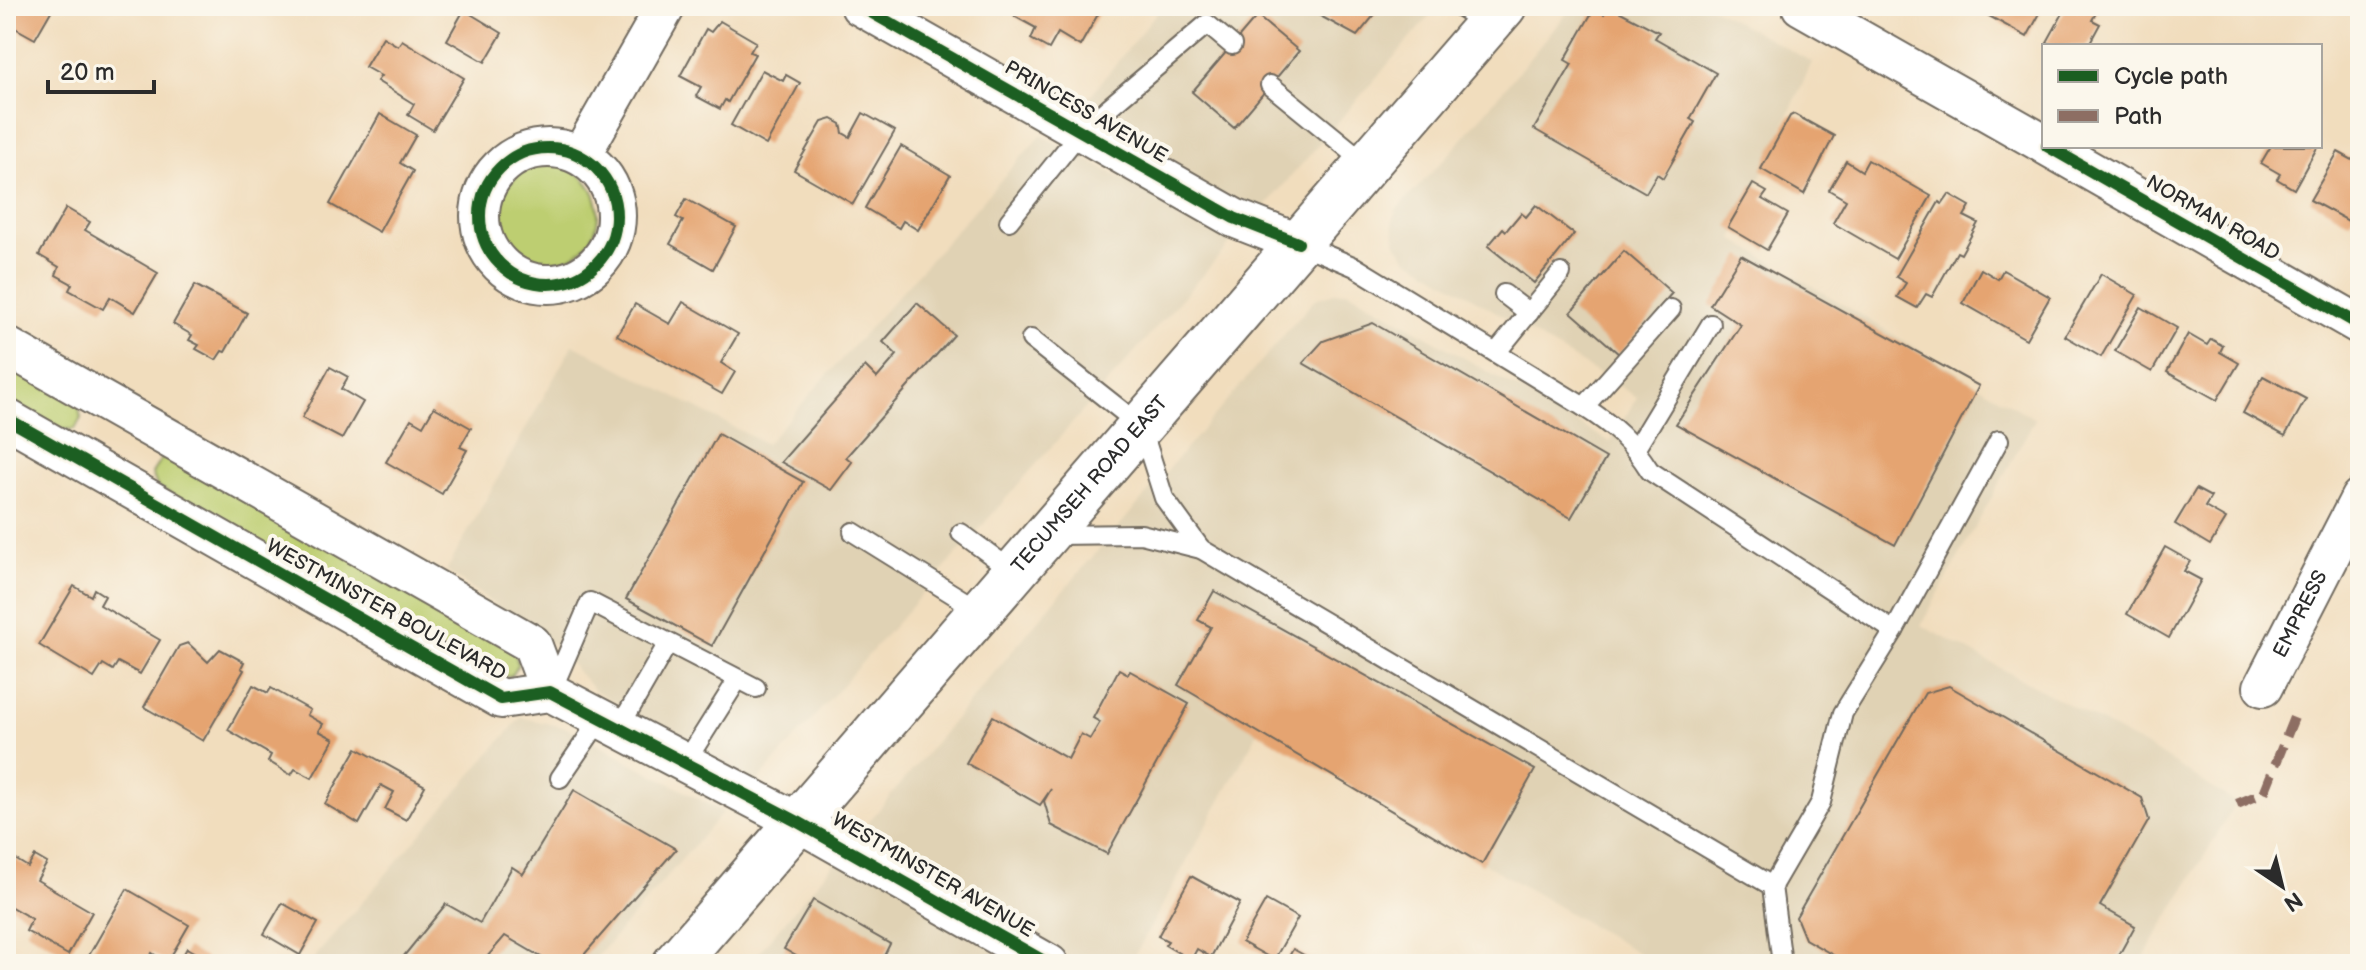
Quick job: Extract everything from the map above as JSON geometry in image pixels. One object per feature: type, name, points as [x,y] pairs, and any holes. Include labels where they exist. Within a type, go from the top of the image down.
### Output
[{"type":"main road","name":"TECUMSEH ROAD EAST","points":[[675,964],[1367,164],[1483,12]]},
{"type":"street","points":[[581,155],[666,6]]},
{"type":"street","name":"PRINCESS AVENUE","points":[[860,6],[1234,218],[1298,243]]},
{"type":"street","name":"NORMAN ROAD","points":[[1821,11],[2042,143]]},
{"type":"street","name":"NORMAN ROAD","points":[[2050,148],[2360,325]]},
{"type":"street","name":"WESTMINSTER BOULEVARD","points":[[6,346],[532,644],[550,692],[501,699],[6,418]]},
{"type":"street","name":"EMPRESS","points":[[2263,687],[2360,498]]},
{"type":"street","points":[[550,692],[798,822]]},
{"type":"street","name":"WESTMINSTER AVENUE","points":[[798,822],[1049,964]]},
{"type":"lane","points":[[1009,221],[1081,131],[1207,24],[1232,45]]},
{"type":"lane","points":[[1270,85],[1367,164]]},
{"type":"lane","name":"PRINCESS AVENUE","points":[[1298,243],[1355,267],[1615,427],[1636,448],[1650,471],[1894,631]]},
{"type":"lane","points":[[1496,353],[1561,273]]},
{"type":"lane","points":[[1504,294],[1529,313]]},
{"type":"lane","points":[[1584,407],[1671,309]]},
{"type":"lane","points":[[1636,448],[1711,324]]},
{"type":"lane","points":[[1031,339],[1141,426],[1164,498],[1201,549]]},
{"type":"lane","points":[[1782,964],[1772,886],[1821,802],[1843,713],[1894,631],[1999,440]]},
{"type":"lane","points":[[853,532],[980,611]]},
{"type":"lane","points":[[961,533],[1014,572]]},
{"type":"lane","points":[[1046,536],[1141,534],[1201,549],[1772,886]]},
{"type":"lane","points":[[550,692],[590,602],[756,688]]},
{"type":"lane","points":[[560,778],[610,723],[668,643]]},
{"type":"lane","points":[[685,763],[738,679]]},
{"type":"shaded area","points":[[1162,6],[1438,6],[1257,216],[1078,111]]},
{"type":"shaded area","points":[[1573,6],[1709,6],[1812,62],[1733,239],[2035,419],[1921,625],[2156,752],[2236,803],[2140,964],[1657,964],[1258,732],[1130,964],[749,964],[1051,605],[1315,299],[1348,291],[1610,442],[1637,397],[1407,258],[1396,244],[1393,222],[1396,210],[1454,149]]},
{"type":"shaded area","points":[[1041,135],[1234,239],[756,783],[594,690],[555,646],[446,571],[573,344],[766,444]]},
{"type":"shaded area","points":[[521,717],[567,728],[723,812],[591,964],[309,964]]},
{"type":"green space","points":[[549,164],[568,167],[584,178],[595,194],[598,213],[595,232],[584,248],[568,259],[549,262],[530,259],[514,248],[503,232],[500,213],[503,194],[514,178],[530,167]]},
{"type":"green space","points":[[6,362],[78,404],[81,418],[75,429],[58,430],[6,401]]},
{"type":"green space","points":[[178,457],[514,651],[518,664],[511,676],[495,677],[157,486],[152,473],[162,458]]},
{"type":"building","points":[[19,6],[54,6],[35,39],[8,24]]},
{"type":"building","points":[[1020,6],[1095,6],[1101,9],[1080,46],[1058,33],[1049,49],[1031,39],[1036,28],[1014,16]]},
{"type":"building","points":[[1302,6],[1382,6],[1357,36]]},
{"type":"building","points":[[1609,6],[1659,32],[1655,38],[1716,73],[1690,119],[1695,122],[1663,178],[1657,174],[1646,193],[1534,129],[1572,64],[1565,60],[1594,9],[1604,14]]},
{"type":"building","points":[[1982,6],[2044,6],[2027,37],[1980,11]]},
{"type":"building","points":[[2067,6],[2100,6],[2092,20],[2100,24],[2089,44],[2047,42]]},
{"type":"building","points":[[464,10],[502,33],[485,62],[447,40]]},
{"type":"building","points":[[1257,16],[1299,51],[1234,128],[1192,92]]},
{"type":"building","points":[[720,21],[756,42],[750,52],[755,54],[728,102],[725,100],[720,109],[696,96],[701,87],[680,76],[706,29],[711,32]]},
{"type":"building","points":[[383,37],[398,46],[402,40],[464,78],[433,130],[408,115],[414,104],[377,81],[381,76],[365,67]]},
{"type":"building","points":[[762,70],[783,81],[786,75],[800,83],[766,145],[731,125]]},
{"type":"building","points":[[863,113],[895,131],[853,204],[794,170],[822,122],[832,119],[841,124],[843,133],[850,137]]},
{"type":"building","points":[[380,114],[416,135],[400,163],[413,171],[379,232],[330,204]]},
{"type":"building","points":[[1794,114],[1834,136],[1804,194],[1761,169],[1790,116]]},
{"type":"building","points":[[901,146],[950,175],[918,230],[903,221],[899,228],[865,208]]},
{"type":"building","points":[[2270,148],[2317,148],[2294,189],[2277,179],[2280,174],[2261,163]]},
{"type":"building","points":[[2338,152],[2360,164],[2360,205],[2350,222],[2310,200]]},
{"type":"building","points":[[1868,160],[1931,196],[1895,259],[1833,223],[1846,200],[1829,190],[1846,161],[1862,171]]},
{"type":"building","points":[[1753,184],[1767,192],[1762,199],[1788,214],[1767,250],[1728,227]]},
{"type":"building","points":[[1949,194],[1970,206],[1964,216],[1978,223],[1961,254],[1957,252],[1932,297],[1926,294],[1917,308],[1897,297],[1906,283],[1896,277],[1939,202],[1942,204]]},
{"type":"building","points":[[686,199],[736,227],[713,269],[670,244],[683,221],[676,217]]},
{"type":"building","points":[[1536,205],[1574,234],[1534,283],[1488,246],[1503,228],[1506,231],[1521,213],[1526,217]]},
{"type":"building","points":[[66,208],[90,222],[85,230],[158,273],[135,312],[110,297],[103,309],[69,290],[72,284],[56,275],[59,267],[39,255]]},
{"type":"building","points":[[1624,251],[1672,293],[1619,354],[1571,312]]},
{"type":"building","points":[[1741,255],[1979,386],[1895,545],[1676,424],[1741,325],[1710,305]]},
{"type":"building","points":[[1981,269],[1998,279],[2003,270],[2050,297],[2026,339],[1963,303]]},
{"type":"building","points":[[2101,274],[2137,295],[2101,357],[2065,336]]},
{"type":"building","points":[[195,285],[247,313],[225,352],[222,351],[216,360],[196,349],[199,345],[189,340],[192,335],[173,324]]},
{"type":"building","points":[[683,302],[738,334],[721,363],[735,372],[722,394],[617,335],[635,304],[670,324]]},
{"type":"building","points":[[917,303],[954,335],[846,457],[852,462],[831,490],[781,462],[865,366],[877,378],[897,355],[883,342]]},
{"type":"building","points":[[2141,307],[2177,328],[2152,372],[2115,351]]},
{"type":"building","points":[[1373,323],[1606,458],[1571,518],[1303,363],[1323,341]]},
{"type":"building","points":[[2188,334],[2207,345],[2211,339],[2223,346],[2220,352],[2239,363],[2217,400],[2167,372]]},
{"type":"building","points":[[330,367],[348,377],[341,389],[363,402],[342,439],[302,418]]},
{"type":"building","points":[[2263,376],[2306,399],[2285,436],[2243,413]]},
{"type":"building","points":[[434,407],[471,428],[460,447],[467,450],[442,494],[386,462],[411,419],[423,426]]},
{"type":"building","points":[[718,434],[803,482],[712,646],[626,599]]},
{"type":"building","points":[[2196,489],[2211,497],[2205,507],[2226,519],[2210,545],[2175,524]]},
{"type":"building","points":[[2165,547],[2190,561],[2184,571],[2201,580],[2169,638],[2127,614]]},
{"type":"building","points":[[74,586],[91,596],[94,589],[105,596],[100,605],[160,640],[140,674],[118,662],[113,670],[103,664],[94,678],[39,645]]},
{"type":"building","points":[[1214,591],[1535,770],[1482,864],[1178,685],[1211,627],[1198,620]]},
{"type":"building","points":[[188,643],[208,662],[220,649],[244,662],[241,668],[244,670],[203,741],[144,707],[179,646]]},
{"type":"building","points":[[1119,669],[1128,674],[1130,671],[1189,704],[1107,854],[1051,825],[1044,801],[1051,789],[1040,805],[966,763],[993,716],[1068,759],[1081,734],[1090,739],[1100,722],[1093,718]]},
{"type":"building","points":[[253,685],[268,693],[271,688],[310,710],[307,715],[323,724],[319,731],[334,739],[312,778],[295,769],[291,775],[268,761],[271,755],[228,730]]},
{"type":"building","points":[[1949,686],[2142,798],[2149,820],[2100,906],[2135,926],[2114,964],[1849,964],[1805,939],[1796,917],[1925,693]]},
{"type":"building","points":[[357,748],[425,786],[406,820],[385,809],[394,792],[381,785],[359,824],[325,804]]},
{"type":"building","points":[[574,790],[676,849],[576,964],[553,964],[505,936],[481,964],[399,962],[446,904],[480,923],[512,867],[523,874]]},
{"type":"building","points":[[10,856],[28,867],[35,856],[47,863],[37,880],[92,912],[68,955],[26,931],[32,919],[6,904],[6,864]]},
{"type":"building","points":[[1191,876],[1240,903],[1211,957],[1197,949],[1191,960],[1165,945],[1168,941],[1158,936]]},
{"type":"building","points":[[127,889],[189,925],[167,963],[152,953],[146,964],[84,964]]},
{"type":"building","points":[[813,900],[890,944],[880,964],[810,964],[784,949]]},
{"type":"building","points":[[1266,900],[1298,918],[1274,960],[1242,942]]},
{"type":"building","points":[[282,903],[318,923],[300,955],[264,934]]},
{"type":"building","points":[[187,948],[216,964],[178,964]]},
{"type":"building","points":[[1293,949],[1320,964],[1285,964]]},
{"type":"marked path","points":[[2237,804],[2264,793],[2295,715]]},
{"type":"cycle path","points":[[860,6],[1234,218],[1298,243]]},
{"type":"cycle path","points":[[548,148],[574,153],[596,168],[611,190],[616,216],[611,242],[596,264],[574,279],[548,284],[522,279],[500,264],[485,242],[480,216],[485,190],[500,168],[522,153],[548,148]]},
{"type":"cycle path","points":[[2050,148],[2360,325]]},
{"type":"cycle path","points":[[6,418],[501,699],[550,692],[798,822],[1049,964]]}]
